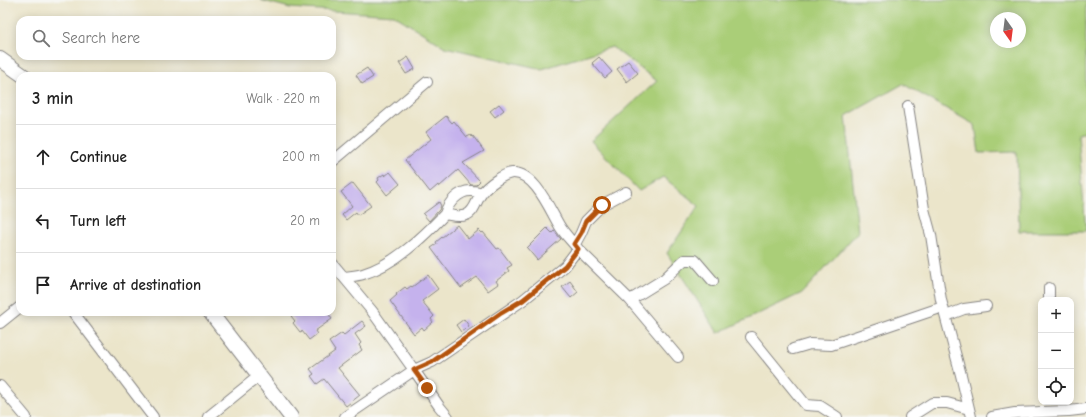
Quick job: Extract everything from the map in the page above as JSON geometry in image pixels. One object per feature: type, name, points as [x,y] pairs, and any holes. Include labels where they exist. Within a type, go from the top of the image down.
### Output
[{"type":"street","points":[[0,60],[18,72]]},
{"type":"street","points":[[336,159],[427,82]]},
{"type":"street","points":[[908,106],[924,209],[931,235],[944,312],[970,413]]},
{"type":"street","points":[[445,214],[460,216],[469,214],[482,193],[498,178],[512,173],[519,174],[533,183],[549,206],[559,227],[630,300],[678,357]]},
{"type":"street","points":[[344,277],[362,275],[388,262],[417,241],[445,214],[454,198],[462,193],[472,190],[482,193]]},
{"type":"street","points":[[345,417],[414,370],[432,362],[501,313],[523,300],[565,266],[576,246],[586,221],[602,205],[626,192]]},
{"type":"street","points":[[630,300],[664,279],[684,260],[695,260],[712,281]]},
{"type":"street","points":[[336,268],[372,311],[448,417]]},
{"type":"street","points":[[352,288],[362,275]]},
{"type":"street","points":[[1049,288],[1049,297]]},
{"type":"street","points":[[793,349],[810,344],[831,345],[944,312],[986,306]]},
{"type":"street","points":[[0,323],[16,309]]},
{"type":"street","points":[[76,316],[153,417]]},
{"type":"street","points":[[213,316],[291,417]]},
{"type":"street","points":[[751,337],[806,405],[820,406],[837,417]]},
{"type":"street","points":[[208,417],[259,376]]},
{"type":"street","points":[[0,386],[26,417]]},
{"type":"street","points":[[910,417],[932,403],[947,403],[970,413]]},
{"type":"street","points":[[992,417],[1068,407],[1086,409]]},
{"type":"green space","points":[[260,0],[1086,0],[1086,132],[1078,134],[1086,231],[1019,231],[1017,152],[979,153],[975,125],[903,84],[846,116],[858,232],[802,293],[718,333],[667,253],[699,206],[663,177],[639,191],[591,141],[657,81],[612,47],[542,69],[445,47],[394,15],[290,8]]},
{"type":"building","points":[[408,57],[415,69],[406,74],[399,63]]},
{"type":"building","points":[[599,57],[612,72],[605,78],[592,63]]},
{"type":"building","points":[[628,61],[638,73],[627,82],[617,69]]},
{"type":"building","points":[[367,68],[373,77],[362,84],[356,75]]},
{"type":"building","points":[[499,104],[504,110],[495,117],[490,111]]},
{"type":"building","points":[[446,116],[452,123],[454,121],[467,137],[471,135],[472,137],[473,136],[484,151],[463,163],[480,181],[476,185],[471,185],[458,170],[439,187],[438,185],[430,192],[405,160],[431,139],[426,132]]},
{"type":"building","points":[[390,172],[400,184],[387,195],[377,182],[379,180],[378,178],[384,174],[385,176]]},
{"type":"building","points":[[353,183],[371,206],[358,215],[356,212],[346,220],[342,215],[352,206],[341,192]]},
{"type":"building","points":[[439,202],[441,206],[439,210],[429,221],[423,214]]},
{"type":"building","points":[[457,225],[468,239],[479,230],[482,233],[483,232],[497,249],[499,248],[512,265],[507,268],[509,271],[496,281],[498,284],[488,291],[477,277],[461,288],[431,248]]},
{"type":"building","points":[[547,228],[552,233],[554,231],[561,239],[537,260],[527,248]]},
{"type":"building","points":[[428,275],[438,289],[422,301],[434,316],[431,319],[433,322],[424,330],[422,327],[414,334],[390,301],[405,287],[407,289],[411,286],[412,287]]},
{"type":"building","points":[[570,281],[578,292],[571,298],[562,287]]},
{"type":"building","points":[[291,316],[330,316],[332,319],[315,331],[317,334],[309,340],[293,323],[295,321]]},
{"type":"building","points":[[464,319],[469,326],[461,332],[456,325]]},
{"type":"building","points":[[362,321],[366,326],[355,334],[361,343],[359,345],[362,350],[338,368],[360,395],[346,406],[324,379],[317,384],[311,376],[314,374],[310,369],[335,351],[329,342],[342,333],[344,335]]},
{"type":"route","points":[[427,388],[414,370],[432,362],[501,313],[523,300],[565,266],[578,249],[574,244],[586,221],[602,205]]}]
